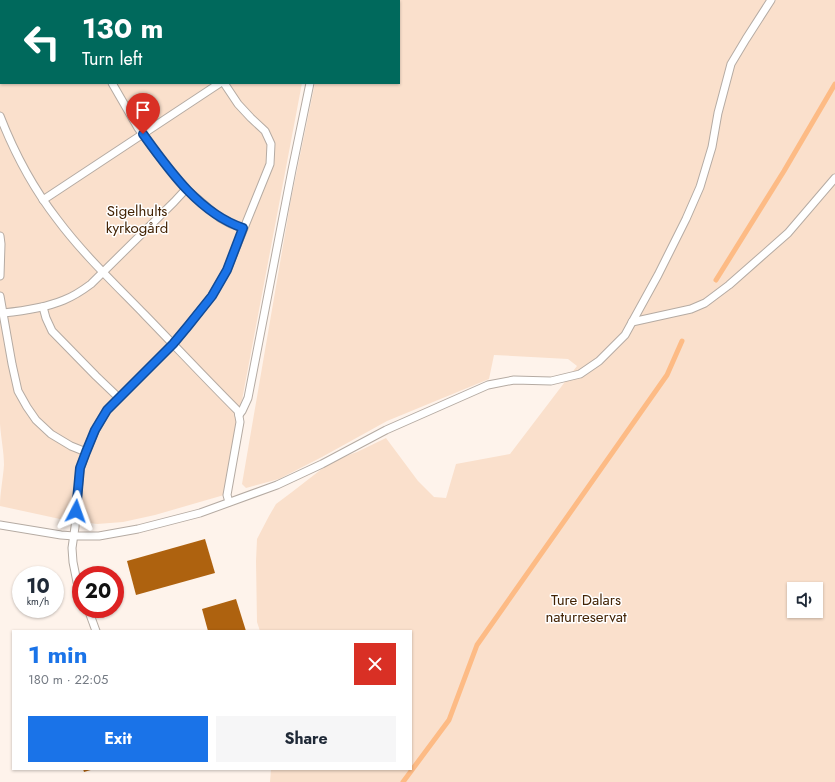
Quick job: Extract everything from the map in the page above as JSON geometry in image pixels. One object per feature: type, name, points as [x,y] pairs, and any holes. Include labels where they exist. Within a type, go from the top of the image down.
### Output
[{"type":"lane","points":[[0,525],[61,535],[99,536],[138,529],[200,513],[277,485],[322,464],[386,430],[488,385],[514,380],[551,381],[580,374],[599,361],[625,335],[676,240],[700,187],[712,147],[718,113],[731,64],[771,0]]},
{"type":"lane","points":[[113,84],[138,128],[186,189],[220,218],[243,228]]},
{"type":"lane","points":[[43,200],[218,84]]},
{"type":"lane","points":[[74,566],[72,548],[80,468],[95,430],[107,410],[173,344],[212,296],[227,270],[270,164],[271,144],[266,131],[238,104],[225,84]]},
{"type":"lane","points":[[239,416],[248,398],[290,177],[310,84]]},
{"type":"lane","points":[[1,121],[28,175],[57,220],[104,273],[238,411],[240,422],[227,496],[229,502]]},
{"type":"lane","points":[[632,322],[691,309],[705,303],[729,285],[788,233],[835,178]]},
{"type":"lane","points":[[3,312],[43,307],[63,301],[91,284],[104,273],[186,189]]},
{"type":"lane","points":[[0,236],[0,276]]},
{"type":"lane","points":[[0,296],[18,391],[36,420],[51,434],[71,446],[86,452]]},
{"type":"lane","points":[[43,307],[52,331],[90,371],[119,398]]},
{"type":"lane","points":[[91,618],[96,630]]},
{"type":"green space","name":"Ture Dalars naturreservat","points":[[400,0],[835,0],[835,782],[270,782],[271,770],[412,770],[412,630],[260,630],[257,622],[257,539],[276,504],[332,461],[357,452],[386,438],[418,481],[434,497],[446,498],[456,464],[510,454],[577,366],[568,359],[494,355],[489,379],[387,421],[279,479],[246,488],[242,484],[291,199],[315,84],[400,84]]},
{"type":"green space","name":"Sigelhults kyrkogård","points":[[0,84],[302,84],[224,495],[155,515],[123,522],[97,524],[60,519],[0,506],[4,455],[0,424]]},
{"type":"building","points":[[205,539],[215,573],[136,595],[127,561]]},
{"type":"building","points":[[236,599],[246,630],[208,630],[202,609]]},
{"type":"waterway","points":[[716,280],[784,171],[835,84]]},
{"type":"waterway","points":[[412,770],[449,720],[477,645],[667,375],[682,341]]},
{"type":"waterway","points":[[403,782],[412,770]]},
{"type":"route","points":[[76,511],[80,468],[95,430],[107,410],[173,344],[212,296],[227,270],[243,228],[220,218],[186,189],[143,134]]}]
